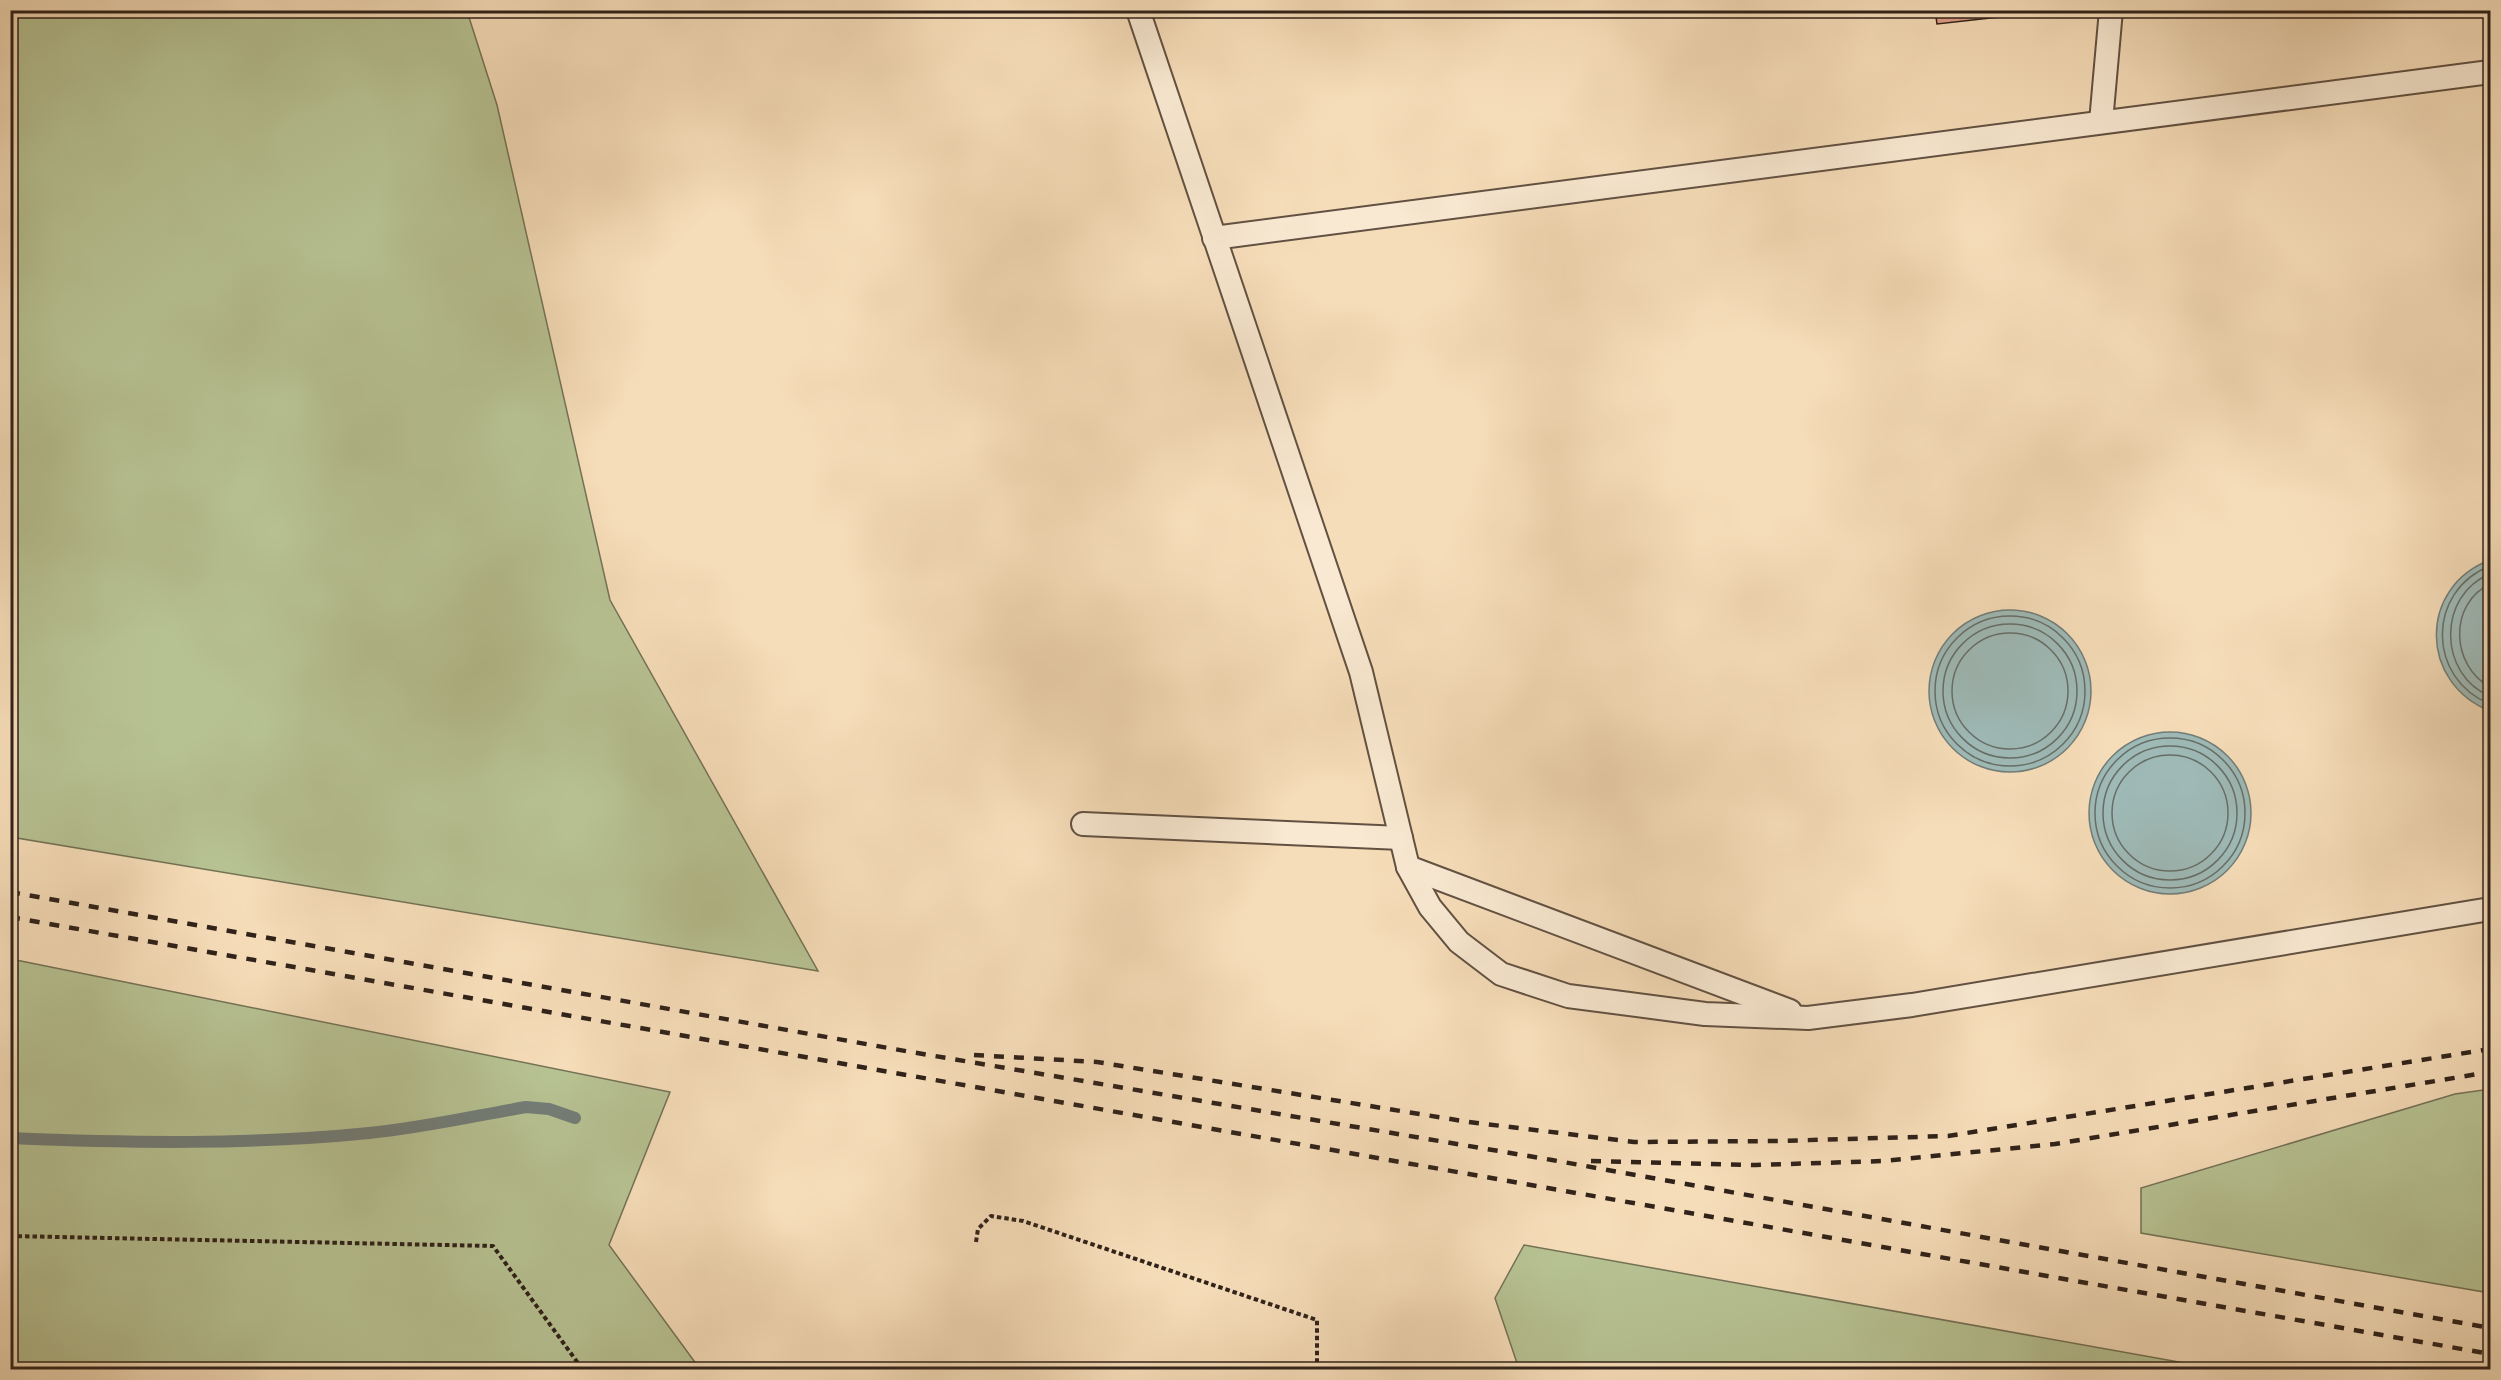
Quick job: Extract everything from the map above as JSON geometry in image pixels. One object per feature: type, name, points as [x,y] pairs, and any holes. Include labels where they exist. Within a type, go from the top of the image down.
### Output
[{"type":"lane","points":[[1138,10],[1361,672],[1408,867],[1430,907],[1459,942],[1501,975],[1568,996],[1705,1014],[1808,1018],[1912,1005],[2490,909]]},
{"type":"lane","points":[[2101,122],[2111,10]]},
{"type":"lane","points":[[1214,237],[2490,72]]},
{"type":"lane","points":[[1083,824],[1401,838]]},
{"type":"lane","points":[[1408,867],[1808,1018]]},
{"type":"path","points":[[976,1242],[978,1228],[991,1216],[1023,1221],[1317,1320],[1317,1370]]},
{"type":"path","points":[[10,1236],[493,1246],[583,1370]]},
{"type":"green space","points":[[10,11],[467,11],[497,105],[610,600],[818,971],[11,837]]},
{"type":"green space","points":[[11,959],[670,1092],[609,1245],[700,1369],[11,1369]]},
{"type":"green space","points":[[2490,1089],[2490,1293],[2141,1233],[2141,1188],[2455,1094]]},
{"type":"green space","points":[[1524,1245],[2218,1369],[1519,1369],[1495,1298]]},
{"type":"water","points":[[2490,560],[2490,711],[2467,698],[2450,679],[2440,658],[2436,635],[2440,612],[2450,591],[2466,573]]},
{"type":"water","points":[[2010,610],[2041,617],[2055,624],[2067,634],[2077,646],[2084,660],[2091,691],[2084,722],[2077,736],[2067,748],[2055,758],[2041,765],[2010,772],[1979,765],[1965,758],[1953,748],[1943,736],[1936,722],[1929,691],[1936,660],[1943,646],[1953,634],[1965,624],[1979,617]]},
{"type":"water","points":[[2170,732],[2201,738],[2227,756],[2245,782],[2251,813],[2245,844],[2227,870],[2201,888],[2170,894],[2139,888],[2113,870],[2095,844],[2089,813],[2095,782],[2113,756],[2139,738]]},
{"type":"building","points":[[1935,10],[2025,10],[2026,14],[1937,24]]},
{"type":"waterway","points":[[10,1138],[190,1142],[279,1140],[409,1128],[526,1107],[549,1109],[575,1118]]},
{"type":"railway","points":[[10,892],[911,1052],[1552,1160],[2490,1328]]},
{"type":"railway","points":[[10,917],[2490,1354]]},
{"type":"railway","points":[[974,1055],[1097,1062],[1469,1122],[1634,1142],[1948,1136],[2490,1049]]},
{"type":"railway","points":[[1591,1161],[1756,1165],[1883,1161],[2055,1144],[2490,1072]]}]
